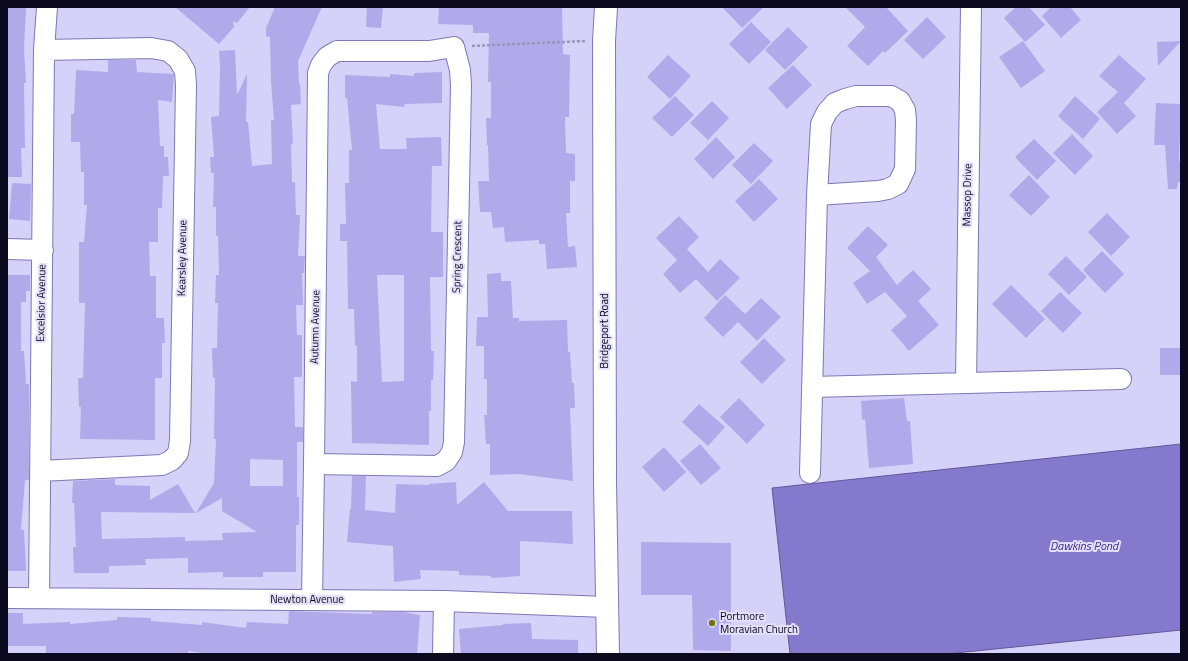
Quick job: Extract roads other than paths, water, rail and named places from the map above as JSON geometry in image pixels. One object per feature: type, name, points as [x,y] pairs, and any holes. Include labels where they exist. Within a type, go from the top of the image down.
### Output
[{"type":"main road","name":"Bridgeport Road","points":[[606,7],[604,40],[605,482],[608,654]]},
{"type":"street","name":"Excelsior Avenue","points":[[39,598],[44,50],[47,7]]},
{"type":"street","name":"Massop Drive","points":[[966,383],[971,7]]},
{"type":"street","name":"Autumn Avenue","points":[[312,600],[318,73],[321,65],[327,57],[337,51],[429,51],[454,47]]},
{"type":"street","name":"Spring Crescent","points":[[314,464],[437,466],[446,461],[452,452],[454,442],[462,85],[454,47]]},
{"type":"street","name":"Kearsley Avenue","points":[[40,471],[162,465],[172,460],[178,453],[180,441],[186,85],[185,71],[178,59],[168,51],[151,48],[44,50]]},
{"type":"street","points":[[810,473],[817,195],[821,124],[827,112],[835,103],[845,99],[856,96],[891,96],[900,101],[905,110],[906,120],[905,169],[898,184],[888,189],[878,191],[817,195]]},
{"type":"street","points":[[7,249],[43,250]]},
{"type":"street","points":[[812,387],[1121,379]]},
{"type":"street","name":"Newton Avenue","points":[[7,598],[444,601],[607,607]]},
{"type":"street","points":[[443,654],[444,601]]},
{"type":"water","name":"Dawkins Pond","points":[[1181,444],[1181,630],[946,654],[790,654],[772,488]]},
{"type":"place","name":"Portmore Moravian Church","points":[[712,623]]}]
